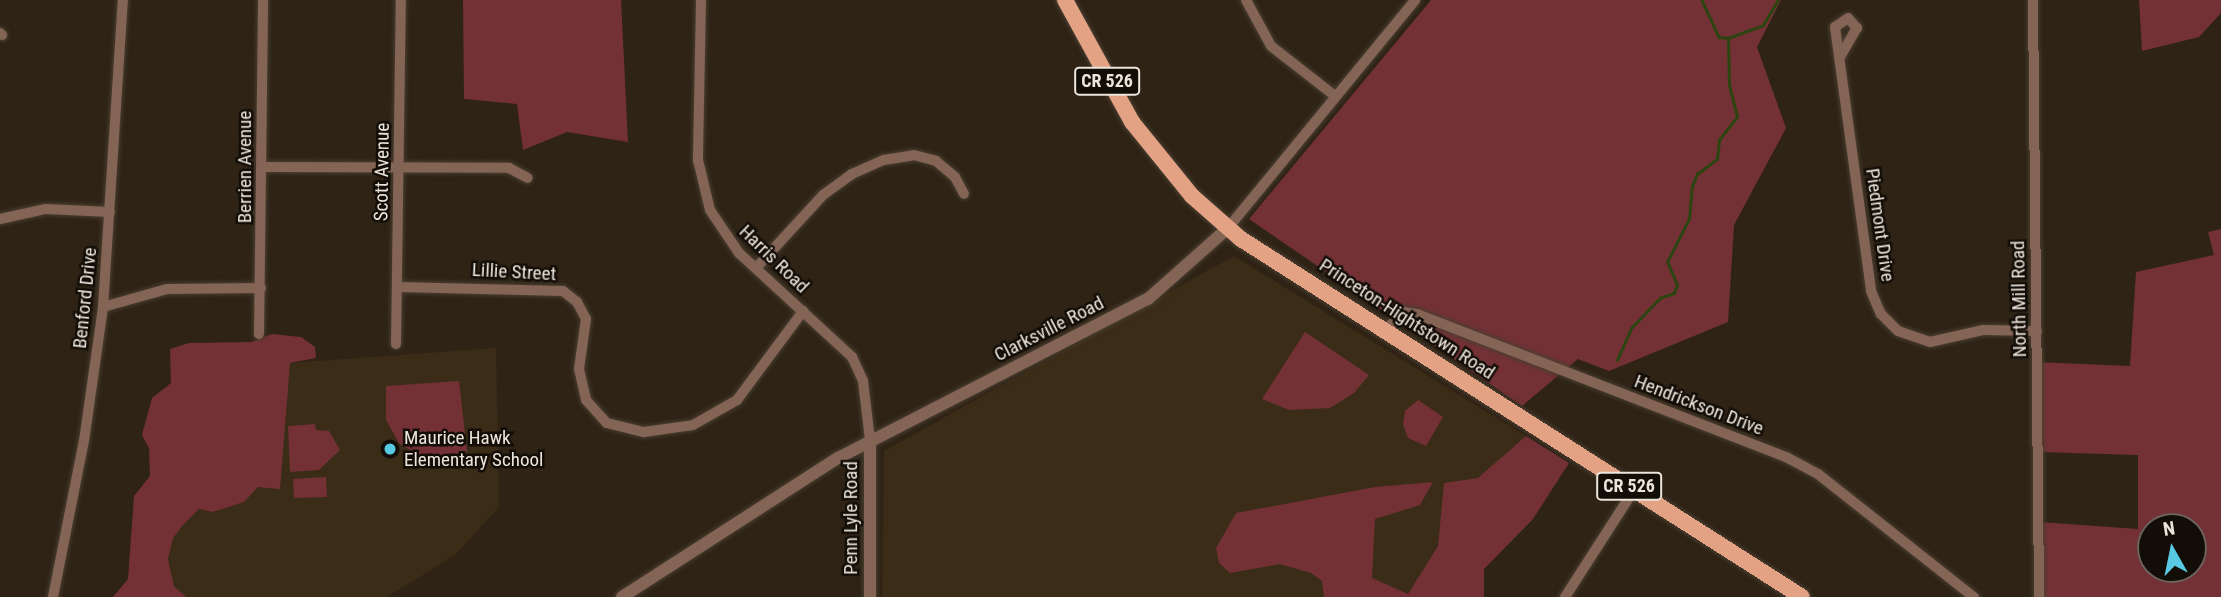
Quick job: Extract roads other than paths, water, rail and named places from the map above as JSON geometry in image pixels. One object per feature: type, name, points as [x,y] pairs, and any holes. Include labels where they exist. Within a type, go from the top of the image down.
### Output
[{"type":"main road","name":"Princeton-Hightstown Road","points":[[1065,0],[1132,122],[1168,169],[1228,228],[1802,597]]},
{"type":"street","name":"Benford Drive","points":[[53,597],[84,441],[103,307],[122,0]]},
{"type":"street","name":"Berrien Avenue","points":[[259,334],[263,0]]},
{"type":"street","name":"Scott Avenue","points":[[396,344],[401,0]]},
{"type":"street","name":"Harris Road","points":[[701,0],[700,177],[718,226],[756,268],[844,347],[858,368],[870,440]]},
{"type":"street","points":[[1246,0],[1271,46],[1335,96]]},
{"type":"street","name":"Clarksville Road","points":[[622,597],[870,440],[1129,311],[1163,288],[1228,228],[1415,0]]},
{"type":"street","name":"North Mill Road","points":[[2033,0],[2039,597]]},
{"type":"street","name":"Piedmont Drive","points":[[1840,57],[1871,291],[1881,314],[1898,331],[1930,342],[1983,330],[2037,331]]},
{"type":"street","points":[[756,268],[823,195],[876,162],[902,155],[925,157],[947,169],[964,194]]},
{"type":"street","points":[[262,167],[509,168],[528,178]]},
{"type":"street","points":[[0,219],[46,209],[110,212]]},
{"type":"street","name":"Lillie Street","points":[[398,287],[563,291],[578,302],[586,319],[579,380],[586,400],[607,423],[644,432],[692,425],[737,400],[803,311]]},
{"type":"street","points":[[103,307],[167,289],[261,288]]},
{"type":"street","name":"Hendrickson Drive","points":[[1386,331],[1403,312],[1417,314],[1786,457],[1818,474],[1974,597]]},
{"type":"street","name":"Penn Lyle Road","points":[[870,440],[870,597]]},
{"type":"street","points":[[1565,597],[1634,489]]},
{"type":"waterway","points":[[1702,0],[1719,37],[1728,38],[1763,25],[1778,0]]},
{"type":"waterway","points":[[1617,360],[1632,327],[1660,298],[1674,293],[1677,285],[1667,262],[1689,219],[1692,186],[1697,174],[1717,159],[1719,140],[1737,117],[1729,85],[1728,38]]},
{"type":"place","name":"Maurice Hawk Elementary School","points":[[390,449]]}]
